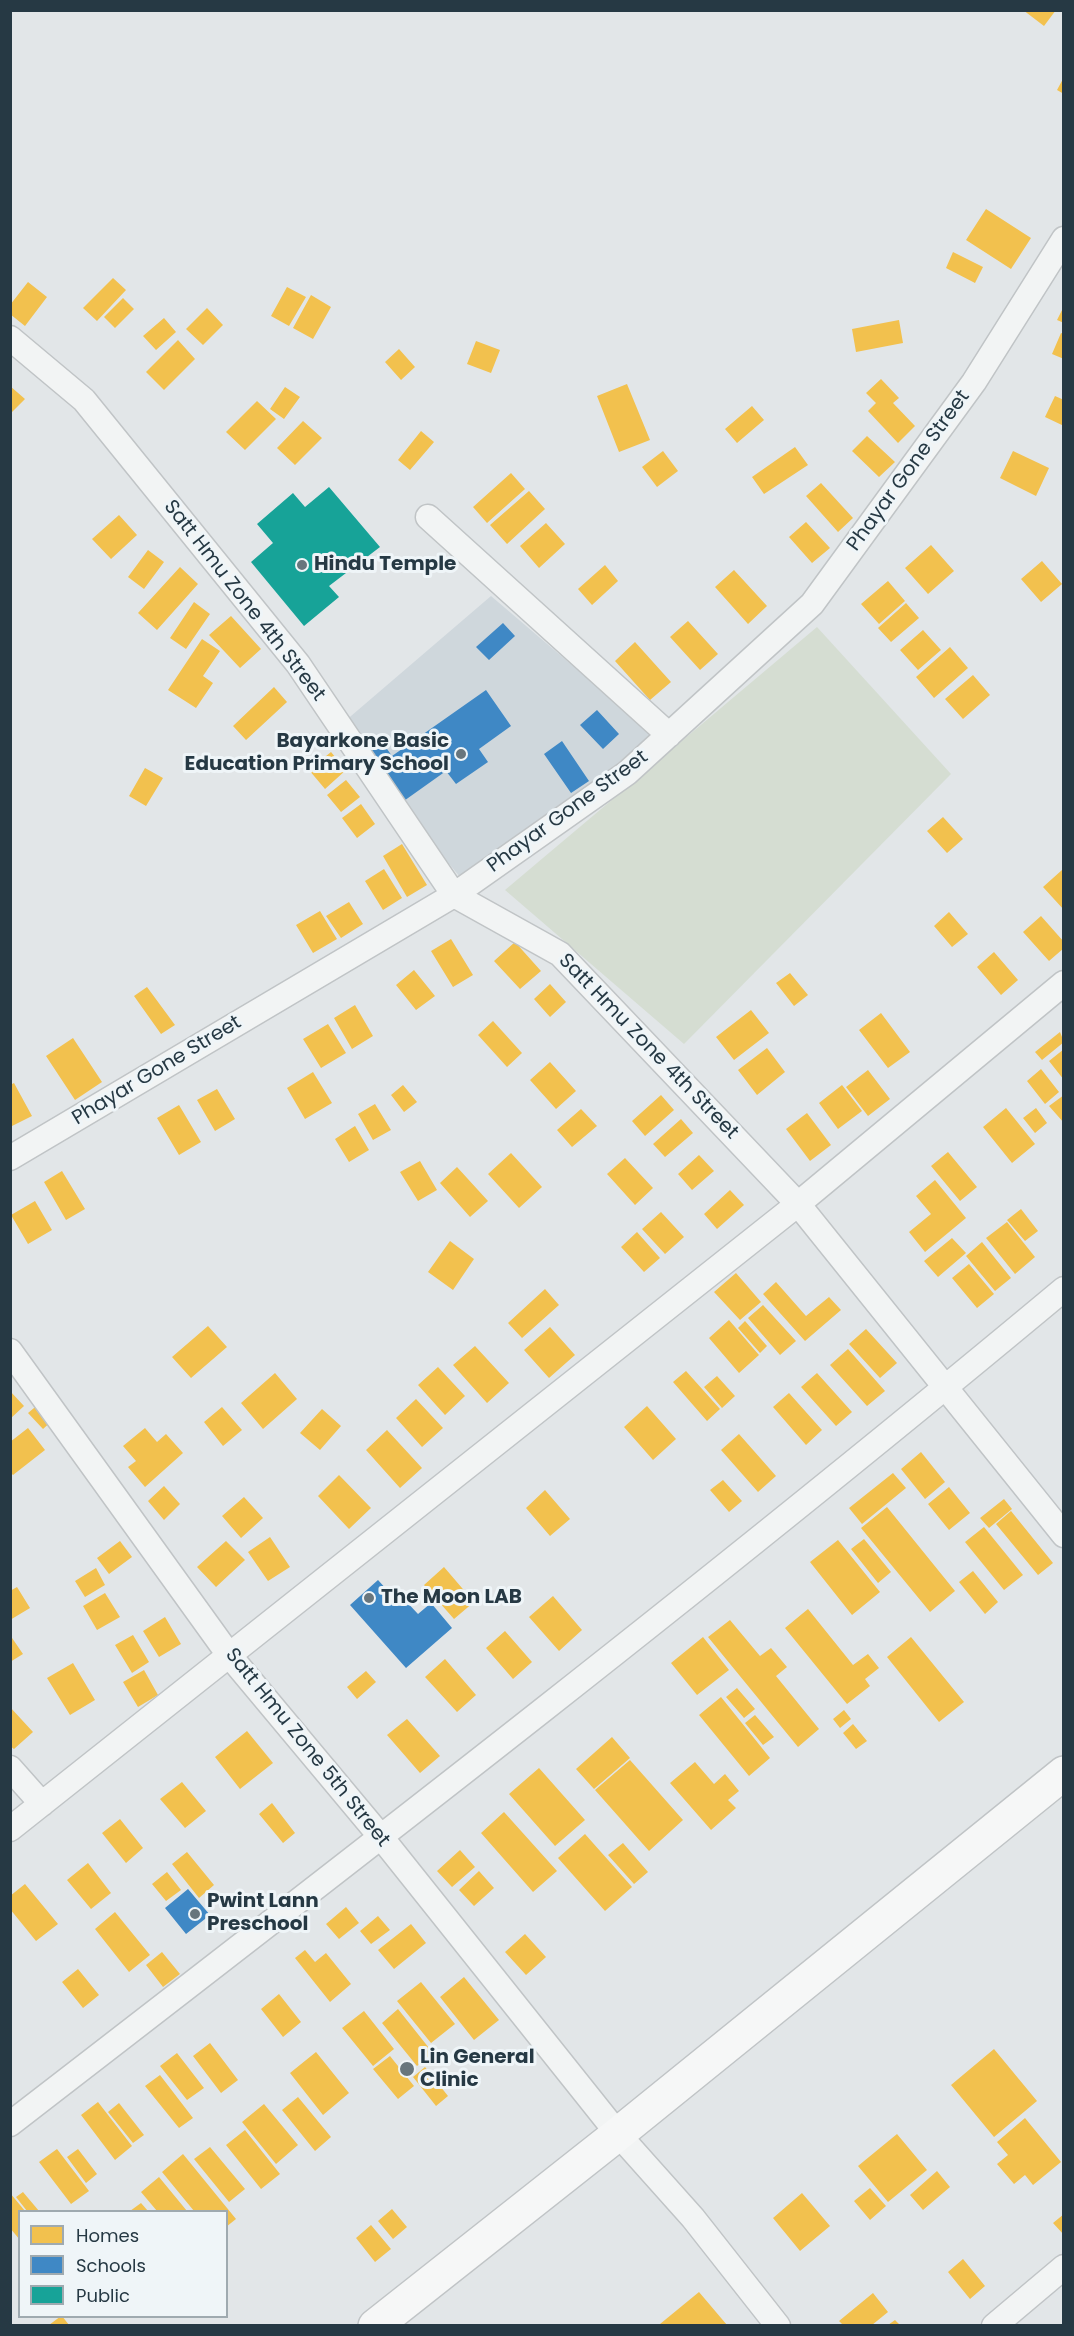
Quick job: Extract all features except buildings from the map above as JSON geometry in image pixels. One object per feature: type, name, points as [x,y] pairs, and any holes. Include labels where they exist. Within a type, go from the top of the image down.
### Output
[{"type":"main road","points":[[375,2325],[618,2134],[1064,1773]]},
{"type":"street","name":"Phayar Gone Street","points":[[10,1158],[454,895],[627,773],[812,604],[974,382],[1064,239]]},
{"type":"street","name":"Satt Hmu Zone 4th Street","points":[[10,338],[84,400],[298,664],[454,895],[560,954],[798,1204],[1064,1535]]},
{"type":"street","points":[[428,517],[669,735]]},
{"type":"street","points":[[10,1829],[798,1204],[1064,983]]},
{"type":"street","points":[[10,2124],[381,1837],[945,1388],[1064,1289]]},
{"type":"street","name":"Satt Hmu Zone 5th Street","points":[[10,1351],[229,1655],[381,1837],[618,2134],[693,2218],[778,2325]]},
{"type":"street","points":[[10,1768],[42,1804]]},
{"type":"street","points":[[994,2325],[1064,2267]]},
{"type":"shaded area","points":[[491,596],[655,736],[549,819],[460,877],[372,770],[344,722]]},
{"type":"shaded area","points":[[817,627],[951,774],[684,1044],[505,890]]},
{"type":"place","name":"Hindu Temple","points":[[302,565]]},
{"type":"place","name":"Bayarkone Basic Education Primary School","points":[[461,754]]},
{"type":"place","name":"The Moon LAB","points":[[369,1598]]},
{"type":"place","name":"Pwint Lann Preschool","points":[[195,1914]]},
{"type":"place","name":"Lin General Clinic","points":[[407,2069]]}]
